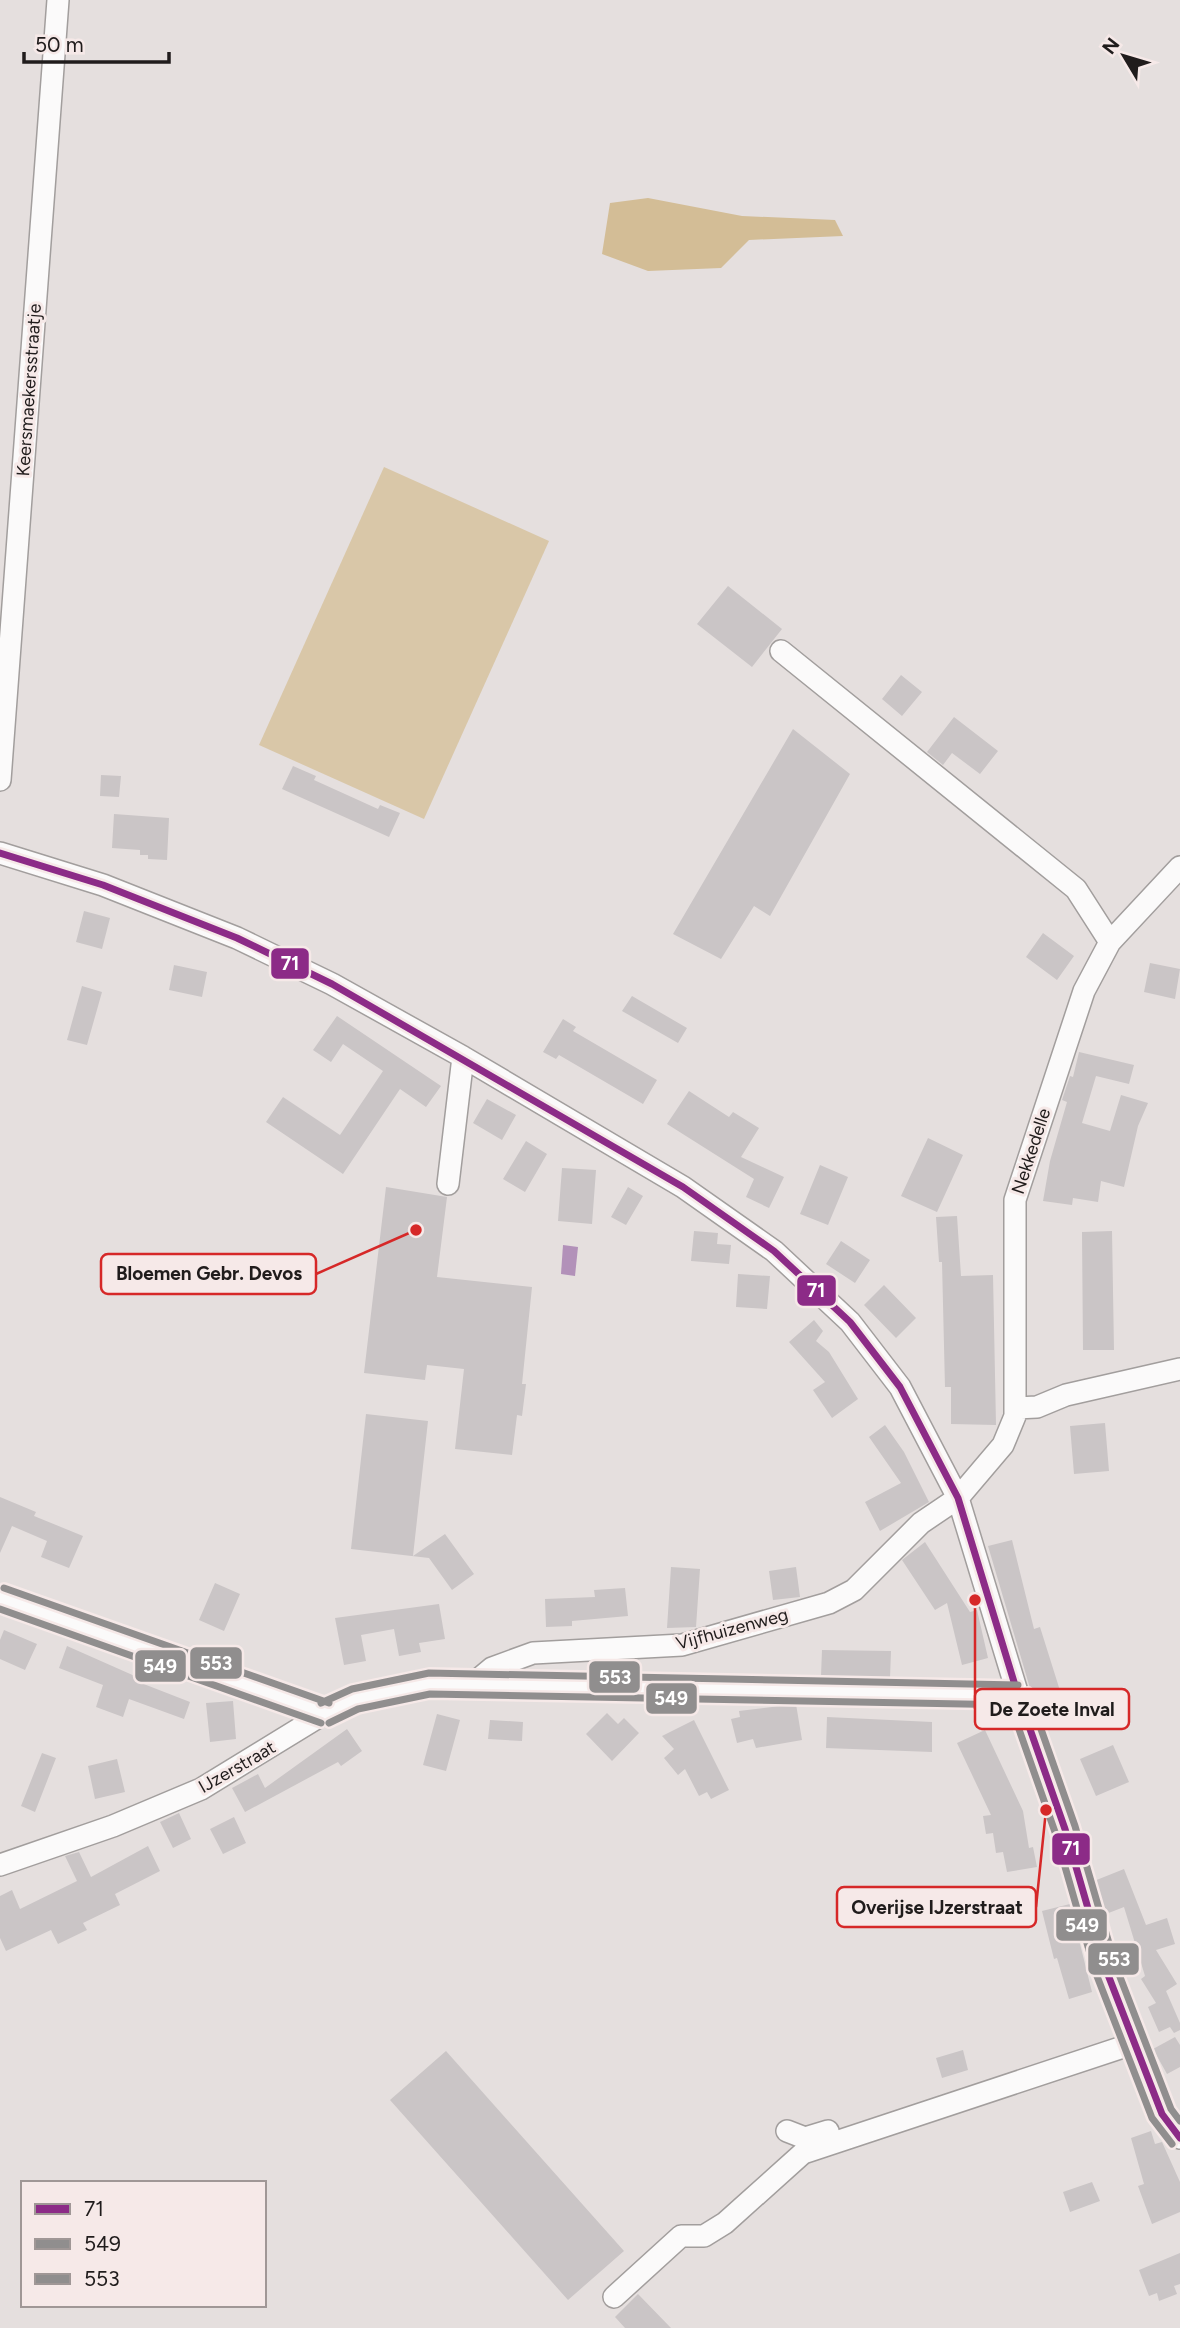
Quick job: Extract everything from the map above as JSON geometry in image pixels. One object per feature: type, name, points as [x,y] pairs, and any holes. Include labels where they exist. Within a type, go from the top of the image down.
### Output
[{"type":"street","name":"Keersmaekersstraatje","points":[[0,780],[58,0]]},
{"type":"street","points":[[781,651],[1076,889],[1110,942]]},
{"type":"street","points":[[0,853],[103,885],[237,938],[332,984],[463,1057],[717,1210],[774,1251],[850,1322],[900,1387],[958,1498],[1018,1695],[1065,1829],[1105,1967],[1162,2114],[1180,2138]]},
{"type":"street","name":"Nekkedelle","points":[[958,1498],[1003,1445],[1015,1416],[1015,1200],[1084,991],[1110,942],[1180,867]]},
{"type":"street","points":[[448,1184],[463,1057]]},
{"type":"street","points":[[1015,1408],[1037,1407],[1066,1395],[1180,1369]]},
{"type":"street","name":"Vijfhuizenweg","points":[[474,1683],[492,1668],[533,1653],[682,1645],[829,1603],[854,1590],[921,1523],[958,1498]]},
{"type":"street","points":[[0,1598],[325,1713]]},
{"type":"street","name":"IJzerstraat","points":[[0,1865],[113,1826],[201,1789],[325,1713],[355,1699],[429,1683],[1018,1695]]},
{"type":"street","points":[[787,2131],[805,2138],[1132,2036]]},
{"type":"street","points":[[614,2297],[681,2236],[704,2236],[724,2223],[803,2153],[1132,2036]]},
{"type":"shaded area","points":[[648,198],[742,216],[835,220],[843,236],[749,240],[721,268],[648,271],[602,254],[610,203]]},
{"type":"shaded area","points":[[384,467],[549,541],[424,819],[259,745]]},
{"type":"shaded area","points":[[563,1245],[578,1247],[575,1276],[561,1274]]},
{"type":"building","points":[[728,586],[782,629],[752,667],[697,624]]},
{"type":"building","points":[[901,675],[922,692],[902,716],[882,699]]},
{"type":"building","points":[[954,717],[998,751],[980,774],[952,753],[943,765],[927,752]]},
{"type":"building","points":[[793,729],[850,774],[770,916],[754,906],[721,959],[673,934]]},
{"type":"building","points":[[293,766],[316,776],[314,780],[378,809],[380,805],[400,813],[389,837],[282,789]]},
{"type":"building","points":[[101,775],[121,776],[119,797],[100,796]]},
{"type":"building","points":[[114,814],[169,818],[167,860],[148,859],[148,855],[140,855],[140,850],[112,848]]},
{"type":"building","points":[[84,911],[110,918],[102,949],[76,942]]},
{"type":"building","points":[[1043,933],[1074,956],[1057,980],[1026,957]]},
{"type":"building","points":[[1150,963],[1180,969],[1175,999],[1144,992]]},
{"type":"building","points":[[174,965],[207,972],[202,997],[169,990]]},
{"type":"building","points":[[82,986],[102,992],[87,1045],[67,1040]]},
{"type":"building","points":[[632,996],[687,1028],[678,1043],[622,1011]]},
{"type":"building","points":[[337,1016],[441,1086],[426,1107],[400,1089],[343,1174],[266,1122],[283,1097],[340,1135],[383,1071],[343,1044],[331,1062],[313,1050]]},
{"type":"building","points":[[563,1019],[576,1027],[573,1031],[657,1080],[643,1104],[559,1055],[556,1059],[543,1052]]},
{"type":"building","points":[[1079,1052],[1134,1065],[1129,1084],[1096,1076],[1082,1123],[1110,1131],[1121,1095],[1148,1103],[1138,1126],[1124,1187],[1101,1181],[1098,1202],[1073,1198],[1072,1205],[1043,1201],[1050,1161],[1067,1102],[1062,1100],[1070,1076],[1073,1077]]},
{"type":"building","points":[[689,1091],[729,1117],[733,1112],[759,1128],[741,1157],[784,1177],[769,1208],[746,1197],[754,1179],[667,1124]]},
{"type":"building","points":[[487,1099],[516,1115],[502,1140],[473,1123]]},
{"type":"building","points":[[928,1138],[963,1155],[937,1212],[901,1196]]},
{"type":"building","points":[[526,1141],[547,1154],[525,1192],[503,1179]]},
{"type":"building","points":[[820,1165],[848,1177],[828,1225],[800,1214]]},
{"type":"building","points":[[562,1168],[596,1170],[592,1224],[558,1221]]},
{"type":"building","points":[[386,1187],[447,1197],[437,1277],[532,1287],[522,1384],[526,1384],[522,1416],[517,1415],[512,1455],[455,1449],[464,1369],[427,1365],[425,1380],[364,1373]]},
{"type":"building","points":[[628,1187],[643,1196],[626,1225],[611,1217]]},
{"type":"building","points":[[957,1216],[961,1276],[993,1275],[996,1425],[951,1424],[951,1387],[945,1387],[942,1262],[939,1262],[936,1217]]},
{"type":"building","points":[[694,1231],[718,1233],[717,1244],[731,1245],[729,1264],[691,1261]]},
{"type":"building","points":[[1112,1231],[1114,1350],[1083,1350],[1082,1232]]},
{"type":"building","points":[[841,1241],[870,1260],[855,1283],[826,1264]]},
{"type":"building","points":[[738,1274],[770,1276],[767,1309],[736,1307]]},
{"type":"building","points":[[884,1285],[916,1318],[896,1338],[864,1305]]},
{"type":"building","points":[[814,1320],[823,1331],[816,1341],[829,1352],[858,1399],[832,1418],[813,1390],[825,1382],[789,1342]]},
{"type":"building","points":[[366,1414],[428,1421],[413,1556],[445,1534],[474,1574],[452,1590],[429,1558],[351,1549]]},
{"type":"building","points":[[1105,1423],[1109,1471],[1074,1474],[1070,1426]]},
{"type":"building","points":[[885,1425],[904,1452],[929,1502],[880,1531],[865,1502],[901,1483],[869,1437]]},
{"type":"building","points":[[0,1497],[36,1512],[34,1516],[83,1536],[69,1568],[41,1557],[47,1541],[12,1526],[0,1553]]},
{"type":"building","points":[[1012,1540],[1034,1629],[1040,1627],[1062,1697],[1035,1705],[988,1546]]},
{"type":"building","points":[[925,1542],[970,1612],[977,1610],[988,1658],[962,1665],[947,1603],[935,1610],[902,1560]]},
{"type":"building","points":[[671,1567],[700,1569],[696,1627],[667,1628]]},
{"type":"building","points":[[796,1567],[800,1597],[773,1600],[769,1571]]},
{"type":"building","points":[[215,1583],[240,1594],[224,1631],[199,1620]]},
{"type":"building","points":[[625,1588],[628,1616],[572,1621],[572,1626],[546,1627],[545,1599],[595,1597],[594,1590]]},
{"type":"building","points":[[439,1604],[445,1639],[419,1643],[421,1652],[399,1656],[394,1629],[361,1635],[366,1661],[344,1665],[335,1618]]},
{"type":"building","points":[[4,1630],[37,1644],[25,1670],[0,1659],[0,1640]]},
{"type":"building","points":[[67,1646],[137,1677],[136,1681],[190,1702],[184,1719],[129,1699],[123,1717],[96,1707],[103,1685],[59,1668]]},
{"type":"building","points":[[822,1650],[891,1651],[890,1678],[821,1676]]},
{"type":"building","points":[[233,1701],[236,1739],[210,1742],[206,1703]]},
{"type":"building","points":[[796,1704],[802,1740],[756,1748],[753,1739],[737,1743],[731,1719],[740,1717],[739,1711]]},
{"type":"building","points":[[607,1713],[618,1724],[624,1718],[639,1733],[612,1761],[586,1734]]},
{"type":"building","points":[[437,1714],[460,1720],[446,1771],[423,1765]]},
{"type":"building","points":[[827,1717],[932,1722],[932,1752],[826,1748]]},
{"type":"building","points":[[490,1720],[523,1722],[522,1741],[488,1739]]},
{"type":"building","points":[[694,1720],[729,1790],[711,1799],[707,1792],[699,1796],[685,1769],[678,1775],[664,1758],[674,1749],[662,1736]]},
{"type":"building","points":[[347,1729],[362,1751],[341,1766],[338,1762],[245,1812],[232,1788],[258,1774],[265,1788]]},
{"type":"building","points":[[985,1730],[1023,1811],[1029,1848],[1033,1847],[1037,1867],[1007,1872],[1003,1852],[996,1853],[993,1833],[986,1834],[983,1816],[991,1815],[957,1743]]},
{"type":"building","points":[[1113,1745],[1129,1782],[1096,1796],[1080,1759]]},
{"type":"building","points":[[42,1753],[56,1758],[35,1812],[21,1806]]},
{"type":"building","points":[[117,1759],[125,1792],[95,1799],[88,1766]]},
{"type":"building","points":[[179,1813],[191,1839],[173,1848],[160,1822]]},
{"type":"building","points":[[234,1817],[246,1843],[223,1854],[210,1829]]},
{"type":"building","points":[[148,1846],[160,1871],[115,1894],[120,1905],[83,1923],[87,1930],[58,1944],[51,1930],[6,1951],[0,1938],[0,1896],[12,1890],[20,1909],[77,1881],[65,1856],[79,1852],[91,1877]]},
{"type":"building","points":[[1124,1869],[1146,1925],[1167,1918],[1175,1944],[1156,1950],[1177,1984],[1166,1991],[1180,2023],[1180,2030],[1174,2033],[1170,2027],[1159,2032],[1148,2007],[1156,2003],[1141,1979],[1145,1976],[1124,1907],[1106,1914],[1097,1893],[1094,1881]]},
{"type":"building","points":[[1070,1904],[1092,1992],[1069,1999],[1057,1958],[1054,1959],[1042,1911]]},
{"type":"building","points":[[1175,2037],[1180,2045],[1180,2067],[1167,2074],[1153,2049]]},
{"type":"building","points":[[963,2050],[968,2070],[942,2078],[936,2058]]},
{"type":"building","points":[[446,2051],[624,2251],[568,2300],[390,2100]]},
{"type":"building","points":[[1151,2131],[1155,2144],[1162,2142],[1180,2182],[1180,2212],[1152,2224],[1138,2186],[1144,2184],[1131,2138]]},
{"type":"building","points":[[1092,2182],[1100,2201],[1070,2212],[1063,2192]]},
{"type":"building","points":[[1180,2253],[1180,2284],[1174,2286],[1177,2294],[1159,2301],[1157,2293],[1149,2296],[1139,2270]]},
{"type":"building","points":[[638,2294],[671,2328],[625,2328],[615,2317]]},
{"type":"transit line","name":"71","points":[[0,853],[103,885],[237,938],[332,984],[683,1187],[774,1251],[850,1322],[900,1387],[958,1498],[1018,1695],[1065,1829],[1105,1967],[1162,2114],[1180,2138]]},
{"type":"transit line","name":"553","points":[[4,1588],[329,1703]]},
{"type":"transit line","name":"549","points":[[0,1609],[321,1723]]},
{"type":"transit line","name":"553","points":[[321,1703],[352,1689],[429,1673],[1018,1685]]},
{"type":"transit line","name":"553","points":[[1028,1692],[1075,1826],[1115,1964],[1171,2109],[1180,2121]]},
{"type":"transit line","name":"549","points":[[329,1723],[358,1709],[430,1694],[1018,1705]]},
{"type":"transit line","name":"549","points":[[1008,1698],[1055,1832],[1095,1971],[1152,2118],[1172,2144]]},
{"type":"place","name":"Bloemen Gebr. Devos","points":[[416,1230]]},
{"type":"place","name":"De Zoete Inval","points":[[975,1600]]},
{"type":"place","name":"Overijse IJzerstraat","points":[[1046,1810]]}]
